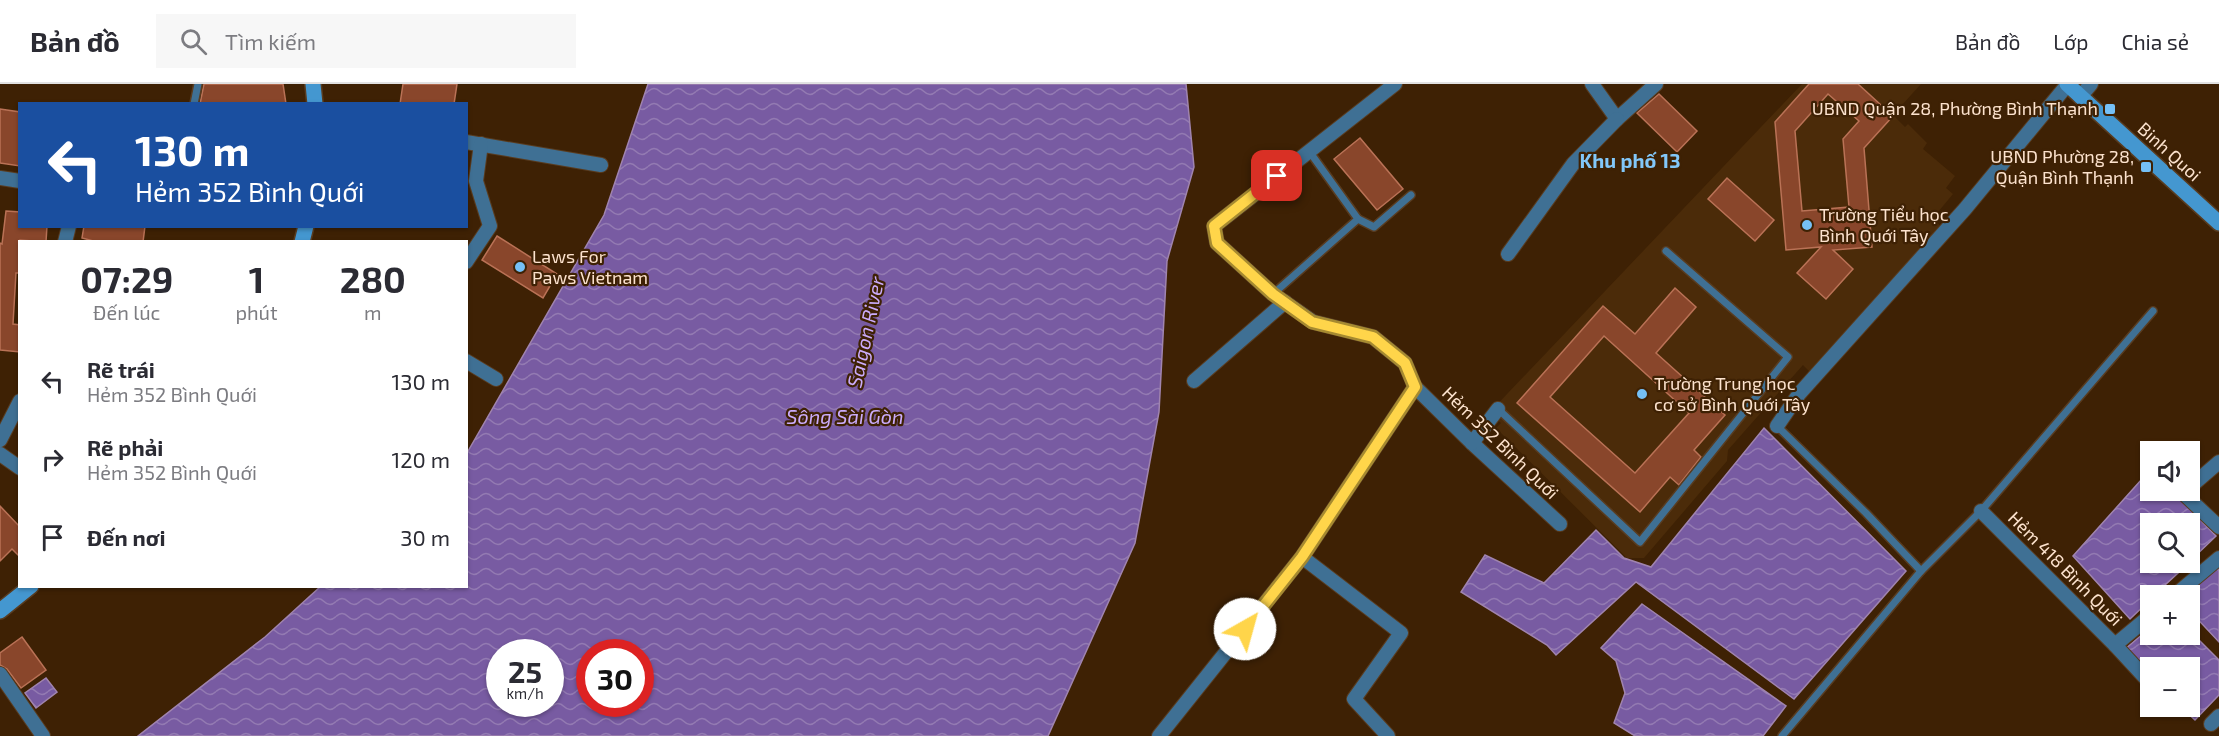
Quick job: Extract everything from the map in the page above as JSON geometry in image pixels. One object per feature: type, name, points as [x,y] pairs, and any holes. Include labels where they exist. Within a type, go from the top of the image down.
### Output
[{"type":"main road","points":[[313,84],[315,102]]},
{"type":"main road","name":"Binh Quoi","points":[[2067,84],[2219,223]]},
{"type":"main road","points":[[0,611],[29,588]]},
{"type":"street","name":"Hẻm 352 Bình Quới","points":[[1395,84],[1214,226],[1217,243],[1273,294],[1312,322],[1373,337],[1405,363],[1415,387],[1560,524]]},
{"type":"street","points":[[1592,84],[1617,119]]},
{"type":"street","points":[[1508,254],[1573,164],[1617,119],[1656,84]]},
{"type":"street","points":[[1777,426],[1799,394],[1965,209],[2067,84]]},
{"type":"street","points":[[2080,97],[2091,84]]},
{"type":"street","points":[[468,142],[601,165]]},
{"type":"street","points":[[468,259],[490,226],[476,181],[481,144]]},
{"type":"street","points":[[0,178],[18,181]]},
{"type":"street","points":[[1194,381],[1285,302]]},
{"type":"street","points":[[468,362],[496,380]]},
{"type":"street","name":"Hẻm 352 Bình Quới","points":[[1160,736],[1302,557],[1415,387]]},
{"type":"street","points":[[0,440],[18,405]]},
{"type":"street","points":[[1472,443],[1498,409]]},
{"type":"street","points":[[0,454],[18,467]]},
{"type":"street","points":[[2200,478],[2219,462]]},
{"type":"street","points":[[2191,501],[2219,527]]},
{"type":"street","name":"Hẻm 418 Bình Quới","points":[[1981,510],[2115,645],[2140,624]]},
{"type":"street","points":[[1302,557],[1401,633],[1354,699],[1388,736]]},
{"type":"street","points":[[2187,585],[2219,558]]},
{"type":"street","points":[[2115,645],[2140,672]]},
{"type":"street","points":[[0,674],[43,736]]},
{"type":"lane","points":[[194,102],[198,84]]},
{"type":"lane","points":[[1309,151],[1358,219],[1374,226],[1411,195]]},
{"type":"lane","points":[[1273,294],[1358,219]]},
{"type":"lane","points":[[1498,409],[1640,542],[1788,357],[1666,251]]},
{"type":"lane","points":[[1782,736],[1921,571],[1981,510],[2153,311]]},
{"type":"lane","points":[[1777,426],[1866,513],[1921,571]]},
{"type":"shaded area","points":[[1802,84],[1921,84],[1893,115],[1905,127],[1908,124],[1927,143],[1923,149],[1955,176],[1946,188],[1953,194],[1933,218],[1943,229],[1814,376],[1803,365],[1728,450],[1727,461],[1644,558],[1627,558],[1496,428],[1501,423],[1489,413]]},
{"type":"water","name":"Sông Sài Gòn","points":[[648,84],[1186,84],[1194,167],[1167,261],[1159,412],[1135,543],[1048,736],[138,736],[265,637],[319,588],[468,588],[468,451],[604,215]]},
{"type":"water","points":[[1764,428],[1906,571],[1794,699],[1636,582],[1556,655],[1547,645],[1461,592],[1485,555],[1544,583],[1596,530],[1624,558],[1651,567]]},
{"type":"water","points":[[2140,481],[2140,501],[2182,501],[2194,513],[2140,513],[2140,573],[2178,573],[2165,585],[2140,585],[2140,609],[2130,619],[2073,556]]},
{"type":"water","points":[[2200,520],[2216,536],[2200,551]]},
{"type":"water","points":[[2219,565],[2219,642],[2200,622],[2200,585],[2196,585]]},
{"type":"water","points":[[1642,604],[1786,706],[1763,736],[1635,736],[1614,723],[1625,693],[1616,661],[1601,648]]},
{"type":"water","points":[[2140,636],[2140,645],[2200,645],[2200,641],[2219,660],[2219,695],[2200,715],[2200,657],[2140,657],[2140,666],[2124,650]]},
{"type":"water","points":[[46,678],[57,692],[36,708],[25,693]]},
{"type":"building","points":[[204,84],[283,84],[286,102],[200,102]]},
{"type":"building","points":[[403,84],[457,84],[454,102],[400,102]]},
{"type":"building","points":[[1809,84],[1858,84],[1893,116],[1864,148],[1872,247],[1833,250],[1853,269],[1826,299],[1797,273],[1821,247],[1786,250],[1775,122]],"holes":[[[1828,94],[1859,121],[1843,139],[1849,207],[1802,211],[1795,131]]]},
{"type":"building","points":[[1659,94],[1697,131],[1677,152],[1637,113]]},
{"type":"building","points":[[0,109],[18,112],[18,166],[0,163]]},
{"type":"building","points":[[1360,138],[1403,189],[1377,210],[1334,159]]},
{"type":"building","points":[[1727,178],[1774,220],[1755,241],[1708,199]]},
{"type":"building","points":[[6,211],[18,212],[18,228],[47,228],[46,240],[18,240],[18,273],[16,273],[13,324],[18,325],[18,352],[0,350],[0,243],[2,244]]},
{"type":"building","points":[[84,228],[145,228],[143,240],[82,238]]},
{"type":"building","name":"Laws For Paws Vietnam","points":[[497,236],[557,274],[543,298],[482,260]]},
{"type":"building","points":[[1675,288],[1696,307],[1656,353],[1725,415],[1694,450],[1701,457],[1679,485],[1670,477],[1640,512],[1517,403],[1603,306],[1635,334]],"holes":[[[1604,336],[1689,413],[1635,473],[1550,397]]]},
{"type":"building","points":[[0,506],[18,525],[18,555],[12,549],[0,561]]},
{"type":"building","points":[[22,637],[46,670],[21,688],[7,669],[0,665],[0,653]]},
{"type":"place","name":"UBND Quận 28, Phường Bình Thạnh","points":[[2110,109]]},
{"type":"place","name":"UBND Phường 28, Quận Bình Thạnh","points":[[2146,167]]},
{"type":"place","name":"Trường Tiểu học Bình Quới Tây","points":[[1807,225]]},
{"type":"place","name":"Laws For Paws Vietnam","points":[[520,267]]},
{"type":"place","name":"Trường Trung học cơ sở Bình Quới Tây","points":[[1642,394]]},
{"type":"district","name":"Khu phố 13","points":[[1630,161]]},
{"type":"route","points":[[1245,629],[1302,557],[1415,387],[1405,363],[1373,337],[1312,322],[1273,294],[1217,243],[1214,226],[1277,176]]},
{"type":"water label","name":"Saigon River","points":[[866,332]]}]
